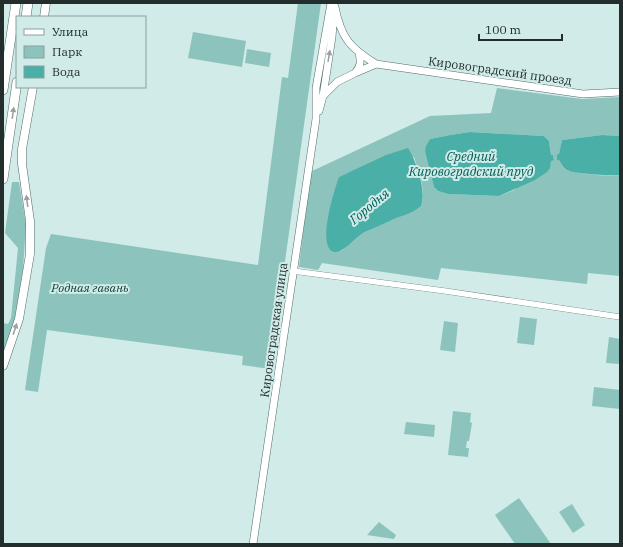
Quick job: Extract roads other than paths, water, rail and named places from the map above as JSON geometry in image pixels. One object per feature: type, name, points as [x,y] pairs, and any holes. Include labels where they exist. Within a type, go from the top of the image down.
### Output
[{"type":"main road","points":[[3,90],[16,3]]},
{"type":"main road","points":[[26,16],[28,3]]},
{"type":"main road","points":[[44,16],[46,3]]},
{"type":"main road","points":[[3,179],[16,88]]},
{"type":"main road","points":[[3,366],[19,318],[30,254],[30,221],[22,164],[22,149],[33,88]]},
{"type":"street","name":"Кировоградская улица","points":[[253,544],[316,119],[323,96],[332,35],[333,4]]},
{"type":"street","name":"Кировоградская улица","points":[[316,119],[316,88],[324,39],[333,4]]},
{"type":"street","points":[[333,4],[344,37],[359,53],[376,64]]},
{"type":"street","points":[[324,39],[332,35],[344,37]]},
{"type":"street","points":[[355,73],[360,67],[361,62],[359,53]]},
{"type":"street","points":[[323,96],[337,82],[376,64]]},
{"type":"street","name":"Кировоградский проезд","points":[[376,64],[583,94],[620,92]]},
{"type":"street","points":[[319,68],[325,77],[337,82]]},
{"type":"street","points":[[293,271],[445,291],[620,317]]},
{"type":"water","name":"Средний Кировоградский пруд","points":[[470,132],[544,136],[549,141],[551,155],[553,155],[554,160],[551,161],[550,168],[547,172],[535,180],[499,196],[448,194],[438,191],[434,187],[425,152],[426,146],[430,139]]},
{"type":"water","points":[[602,135],[620,136],[620,175],[577,173],[566,169],[562,166],[559,160],[557,160],[557,155],[559,154],[562,140]]},
{"type":"water","name":"Городня","points":[[408,148],[420,176],[423,193],[421,206],[409,213],[365,232],[338,252],[329,249],[326,230],[339,177],[386,155]]},
{"type":"park label","name":"Родная гавань","points":[[90,288]]}]
